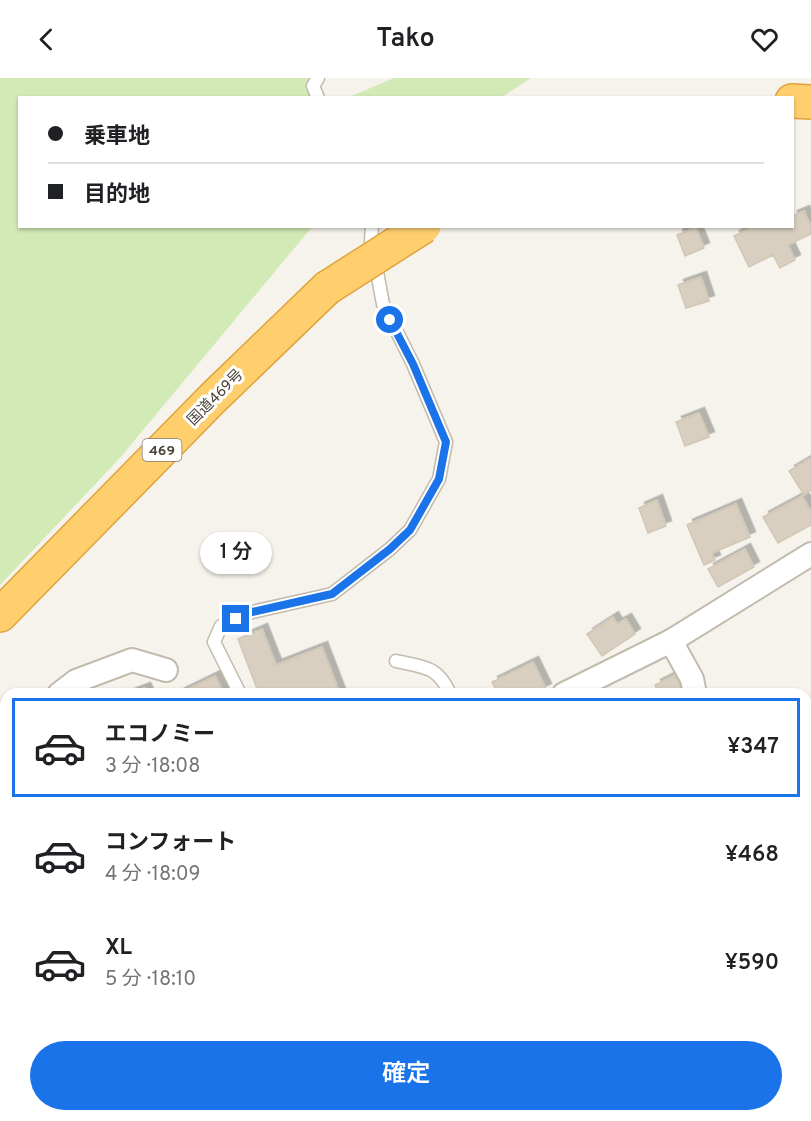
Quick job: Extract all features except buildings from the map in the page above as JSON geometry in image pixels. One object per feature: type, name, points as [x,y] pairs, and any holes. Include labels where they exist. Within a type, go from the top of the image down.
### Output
[{"type":"highway","points":[[794,101],[811,102]]},
{"type":"highway","name":"国道469号","points":[[0,615],[213,398],[327,288],[421,228]]},
{"type":"street","points":[[576,688],[671,641],[811,554]]},
{"type":"street","points":[[671,641],[692,679],[694,688]]},
{"type":"street","points":[[66,688],[76,681],[132,660],[166,670]]},
{"type":"lane","points":[[317,96],[314,86],[318,78]]},
{"type":"lane","points":[[237,688],[214,642],[221,626],[252,612],[332,594],[390,549],[410,530],[439,479],[446,442],[413,364],[383,304],[371,240],[372,228]]},
{"type":"lane","points":[[396,661],[433,669],[448,688]]},
{"type":"green space","points":[[0,78],[318,78],[320,96],[18,96],[18,228],[311,228],[119,459],[0,585]]},
{"type":"green space","points":[[394,78],[531,78],[504,96],[351,96]]},
{"type":"route","points":[[236,619],[252,612],[332,594],[390,549],[410,530],[439,479],[446,442],[413,364],[390,320]]}]
